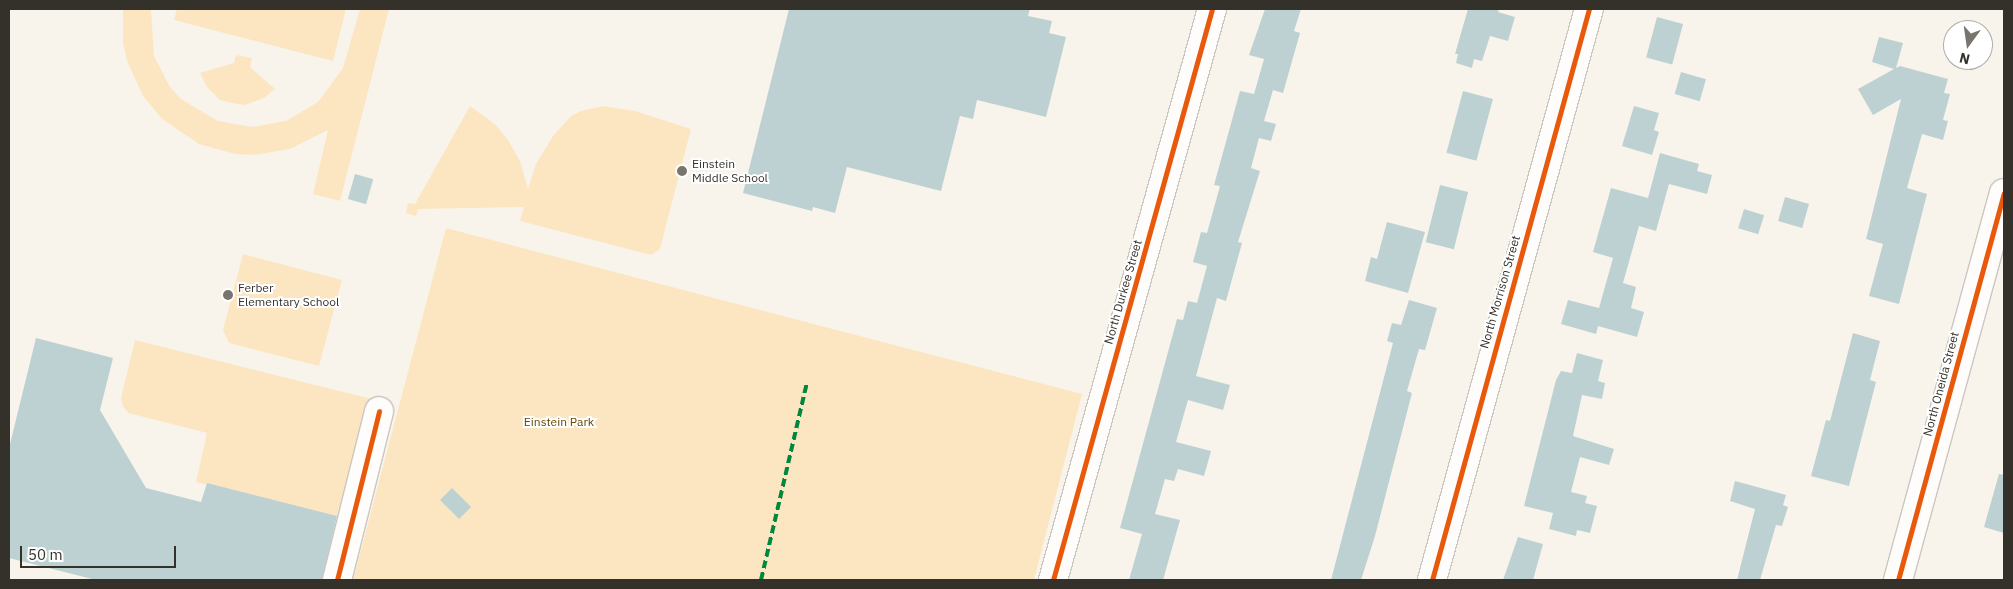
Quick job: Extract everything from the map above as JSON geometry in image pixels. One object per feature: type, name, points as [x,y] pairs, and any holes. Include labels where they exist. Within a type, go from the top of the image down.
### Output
[{"type":"street","name":"North Durkee Street","points":[[1053,580],[1212,9]]},
{"type":"street","name":"North Morrison Street","points":[[1432,580],[1589,9]]},
{"type":"street","name":"North Oneida Street","points":[[1906,578],[2004,193]]},
{"type":"street","points":[[337,580],[378,412]]},
{"type":"green space","points":[[123,9],[151,9],[154,56],[170,87],[181,99],[218,121],[252,127],[286,121],[318,102],[343,68],[360,9],[389,9],[340,201],[313,194],[328,130],[290,149],[254,155],[235,154],[199,144],[162,119],[143,96],[127,61],[123,42]]},
{"type":"green space","points":[[177,9],[346,9],[333,61],[174,20]]},
{"type":"green space","points":[[236,55],[252,58],[250,67],[275,89],[264,98],[245,105],[220,100],[207,87],[200,73],[234,63]]},
{"type":"green space","points":[[470,106],[496,125],[508,140],[520,161],[528,189],[536,164],[553,136],[571,116],[581,111],[603,106],[635,111],[691,129],[660,249],[651,255],[520,221],[524,207],[418,209],[416,216],[406,213],[408,203],[415,204]]},
{"type":"green space","name":"Einstein Park","points":[[446,228],[1082,394],[1034,580],[353,580]]},
{"type":"green space","points":[[243,254],[342,280],[319,366],[229,343],[223,330]]},
{"type":"green space","points":[[135,340],[388,403],[345,518],[196,482],[207,433],[128,413],[123,406],[121,398]]},
{"type":"building","points":[[789,9],[1030,9],[1028,16],[1052,21],[1049,33],[1066,37],[1046,117],[977,100],[973,119],[960,116],[941,191],[847,167],[835,213],[813,207],[812,211],[743,193]]},
{"type":"building","points":[[1265,9],[1301,9],[1294,31],[1300,33],[1283,93],[1273,90],[1264,121],[1276,124],[1271,141],[1259,138],[1251,168],[1260,171],[1238,242],[1242,243],[1226,301],[1217,298],[1196,376],[1230,385],[1223,410],[1188,400],[1176,442],[1211,451],[1204,476],[1178,469],[1174,481],[1165,479],[1155,514],[1180,520],[1163,580],[1129,580],[1142,534],[1120,528],[1177,319],[1183,320],[1188,301],[1197,303],[1207,266],[1193,262],[1201,232],[1207,233],[1220,186],[1214,185],[1240,91],[1254,94],[1264,59],[1249,55]]},
{"type":"building","points":[[1468,9],[1499,9],[1498,12],[1515,17],[1508,41],[1490,36],[1482,61],[1474,59],[1472,68],[1456,63],[1458,54],[1455,54]]},
{"type":"building","points":[[1657,17],[1683,24],[1672,65],[1646,58]]},
{"type":"building","points":[[1879,37],[1903,43],[1896,68],[1900,66],[1948,79],[1944,93],[1950,94],[1943,120],[1948,121],[1943,140],[1922,134],[1907,188],[1927,194],[1899,304],[1869,296],[1883,244],[1866,239],[1901,99],[1873,115],[1858,89],[1894,69],[1872,62]]},
{"type":"building","points":[[1681,72],[1706,79],[1700,101],[1675,94]]},
{"type":"building","points":[[1463,91],[1493,99],[1476,161],[1446,153]]},
{"type":"building","points":[[1634,106],[1659,113],[1654,130],[1659,132],[1652,155],[1622,146]]},
{"type":"building","points":[[1660,153],[1699,164],[1697,171],[1712,175],[1707,194],[1669,184],[1656,231],[1639,226],[1623,283],[1636,287],[1631,308],[1644,312],[1637,337],[1598,326],[1596,334],[1561,324],[1568,300],[1599,308],[1613,258],[1593,252],[1611,188],[1648,198]]},
{"type":"building","points":[[355,174],[373,179],[366,204],[348,199]]},
{"type":"building","points":[[1440,185],[1468,192],[1454,249],[1426,242]]},
{"type":"building","points":[[1785,197],[1809,204],[1802,228],[1778,221]]},
{"type":"building","points":[[1744,209],[1764,215],[1758,234],[1738,228]]},
{"type":"building","points":[[1387,222],[1425,232],[1408,293],[1365,281],[1371,257],[1377,259]]},
{"type":"building","points":[[1409,300],[1437,308],[1425,350],[1419,349],[1407,391],[1412,393],[1375,536],[1361,580],[1331,580],[1393,343],[1387,341],[1392,323],[1401,325]]},
{"type":"building","points":[[1853,333],[1880,341],[1870,380],[1876,382],[1849,486],[1811,476],[1826,420],[1830,421]]},
{"type":"building","points":[[36,338],[113,358],[100,410],[146,488],[201,502],[207,483],[337,516],[322,580],[96,580],[9,558],[9,448]]},
{"type":"building","points":[[1577,353],[1603,360],[1598,381],[1605,383],[1602,399],[1582,395],[1573,436],[1614,449],[1609,465],[1580,457],[1571,492],[1587,496],[1585,503],[1597,506],[1590,533],[1577,530],[1576,536],[1549,529],[1553,513],[1524,506],[1556,380],[1561,371],[1572,373]]},
{"type":"building","points":[[1999,474],[2004,475],[2004,533],[1984,527]]},
{"type":"building","points":[[1735,481],[1786,495],[1783,505],[1788,507],[1782,526],[1776,525],[1760,580],[1737,580],[1755,509],[1730,501]]},
{"type":"building","points":[[452,488],[471,507],[459,519],[440,500]]},
{"type":"building","points":[[1518,537],[1543,544],[1533,580],[1503,580]]},
{"type":"marked path","points":[[761,580],[807,382]]},
{"type":"cycle path","points":[[1053,580],[1212,9]]},
{"type":"cycle path","points":[[1432,580],[1589,9]]},
{"type":"cycle path","points":[[1898,580],[2004,193]]},
{"type":"cycle path","points":[[337,580],[379,411]]},
{"type":"place","name":"Einstein Middle School","points":[[682,171]]},
{"type":"place","name":"Ferber Elementary School","points":[[228,295]]}]
